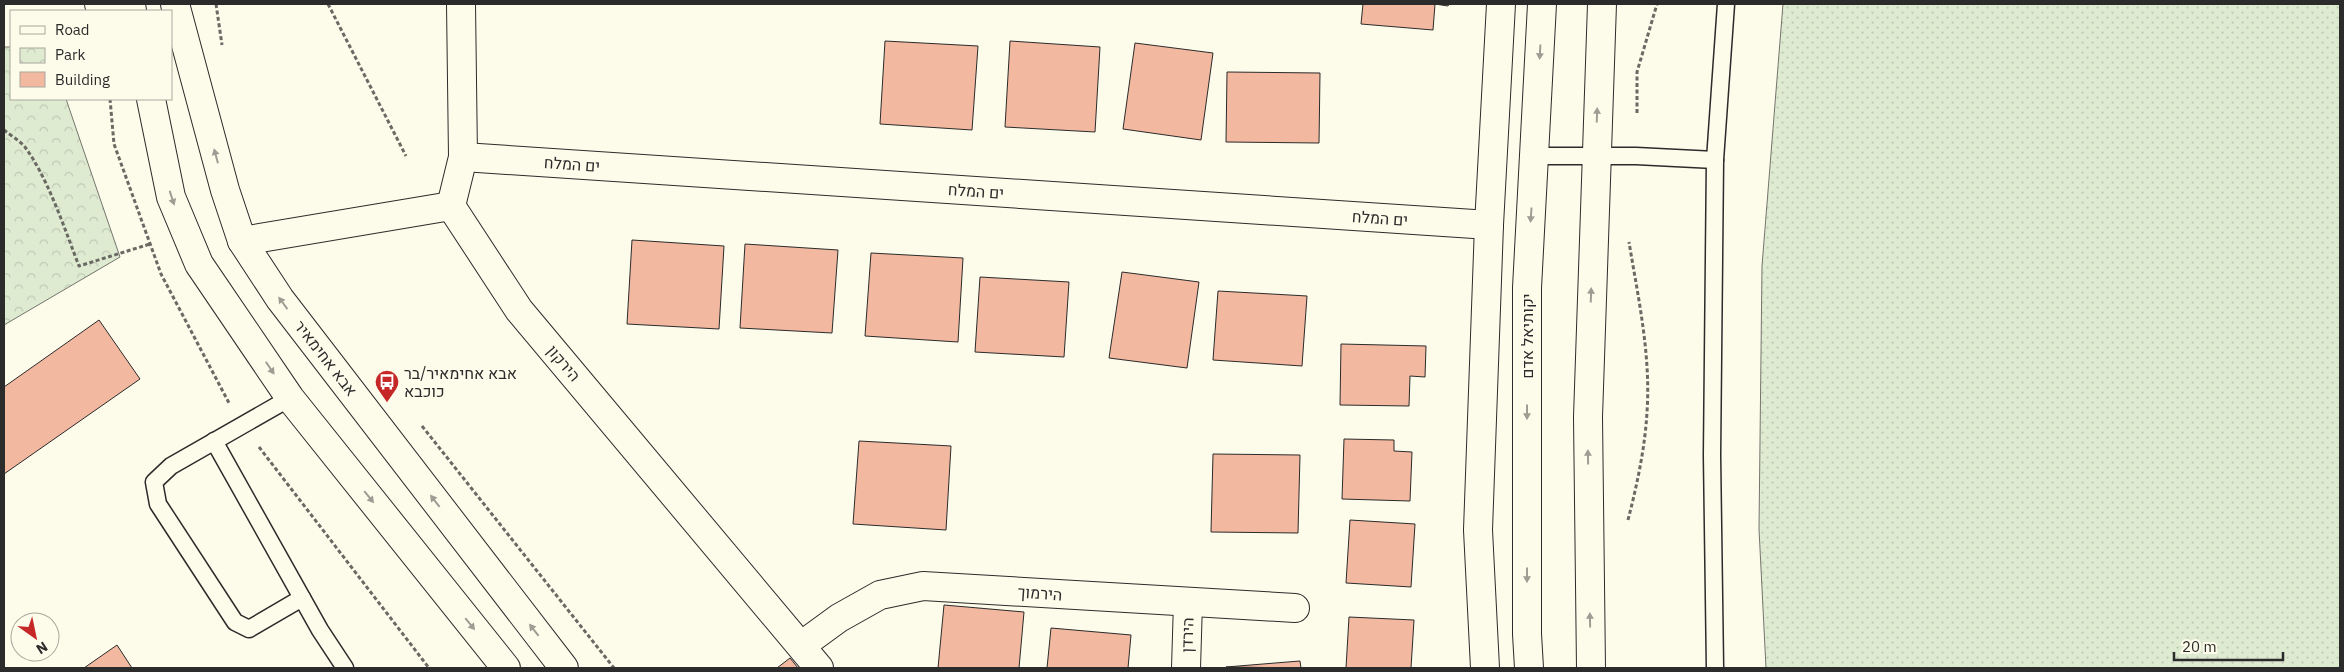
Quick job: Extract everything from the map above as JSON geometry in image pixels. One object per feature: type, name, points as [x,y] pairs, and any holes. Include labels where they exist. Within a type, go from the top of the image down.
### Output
[{"type":"street","name":"אבא אחימאיר","points":[[175,4],[223,180],[242,241],[280,299],[564,668]]},
{"type":"street","points":[[242,241],[451,206],[463,157],[461,4]]},
{"type":"street","points":[[1485,668],[1478,530],[1489,225],[1501,4]]},
{"type":"street","name":"יקותיאל אדם","points":[[1529,668],[1527,634],[1527,288],[1542,4]]},
{"type":"street","points":[[1590,668],[1588,417],[1595,158],[1602,4]]},
{"type":"street","points":[[151,100],[171,197],[198,264],[290,398],[506,668]]},
{"type":"street","name":"ים המלח","points":[[463,157],[1489,225]]},
{"type":"street","name":"הירקון","points":[[451,206],[519,310],[802,645],[819,668]]},
{"type":"street","name":"הירמוך","points":[[802,645],[839,618],[880,595],[923,586],[1294,608]]},
{"type":"street","name":"הירדן","points":[[1186,668],[1188,602]]},
{"type":"lane","points":[[1715,668],[1712,455],[1715,160],[1726,4]]},
{"type":"lane","points":[[1535,156],[1595,158],[1636,156],[1715,160]]},
{"type":"lane","points":[[290,398],[171,466],[154,482],[158,504],[235,622],[249,629],[302,598]]},
{"type":"lane","points":[[214,441],[320,630],[345,668]]},
{"type":"path","points":[[216,4],[223,52]]},
{"type":"path","points":[[328,4],[406,156]]},
{"type":"path","points":[[1636,113],[1637,72],[1657,4]]},
{"type":"path","points":[[110,100],[114,144]]},
{"type":"path","points":[[4,130],[24,146],[39,172],[60,216],[79,266],[150,244]]},
{"type":"path","points":[[1627,234],[1644,336],[1647,412],[1638,483],[1628,520]]},
{"type":"path","points":[[420,424],[614,668]]},
{"type":"green space","points":[[1783,4],[2340,4],[2340,668],[1766,668],[1759,529],[1762,266]]},
{"type":"green space","points":[[4,47],[10,47],[10,100],[66,100],[120,257],[4,325]]},
{"type":"building","points":[[1363,4],[1435,4],[1433,30],[1361,24]]},
{"type":"building","points":[[885,41],[978,46],[972,130],[880,124]]},
{"type":"building","points":[[1010,41],[1100,47],[1095,132],[1005,127]]},
{"type":"building","points":[[1135,43],[1213,53],[1201,140],[1123,129]]},
{"type":"building","points":[[1227,72],[1320,73],[1319,143],[1226,142]]},
{"type":"building","points":[[632,240],[724,246],[719,329],[627,324]]},
{"type":"building","points":[[745,244],[838,250],[832,333],[740,328]]},
{"type":"building","points":[[871,253],[963,258],[958,342],[865,336]]},
{"type":"building","points":[[1122,272],[1199,282],[1187,368],[1109,358]]},
{"type":"building","points":[[980,277],[1069,282],[1064,357],[975,352]]},
{"type":"building","points":[[1218,291],[1307,296],[1302,366],[1213,360]]},
{"type":"building","points":[[99,320],[140,379],[4,474],[4,387]]},
{"type":"building","points":[[1341,344],[1426,346],[1425,377],[1410,376],[1409,406],[1340,405]]},
{"type":"building","points":[[1344,439],[1394,440],[1394,451],[1412,452],[1410,501],[1342,499]]},
{"type":"building","points":[[859,441],[951,446],[946,530],[853,524]]},
{"type":"building","points":[[1213,454],[1300,455],[1298,533],[1211,532]]},
{"type":"building","points":[[1350,520],[1415,524],[1411,587],[1346,583]]},
{"type":"building","points":[[944,605],[1024,612],[1019,668],[938,668]]},
{"type":"building","points":[[1349,617],[1414,620],[1411,668],[1346,668]]},
{"type":"building","points":[[1051,628],[1131,635],[1128,668],[1047,668]]},
{"type":"building","points":[[117,645],[132,668],[84,668]]},
{"type":"building","points":[[790,658],[798,668],[777,668]]},
{"type":"building","points":[[1300,661],[1301,668],[1226,667]]},
{"type":"place","name":"אבא אחימאיר/בר כוכבא","points":[[387,403]]}]
